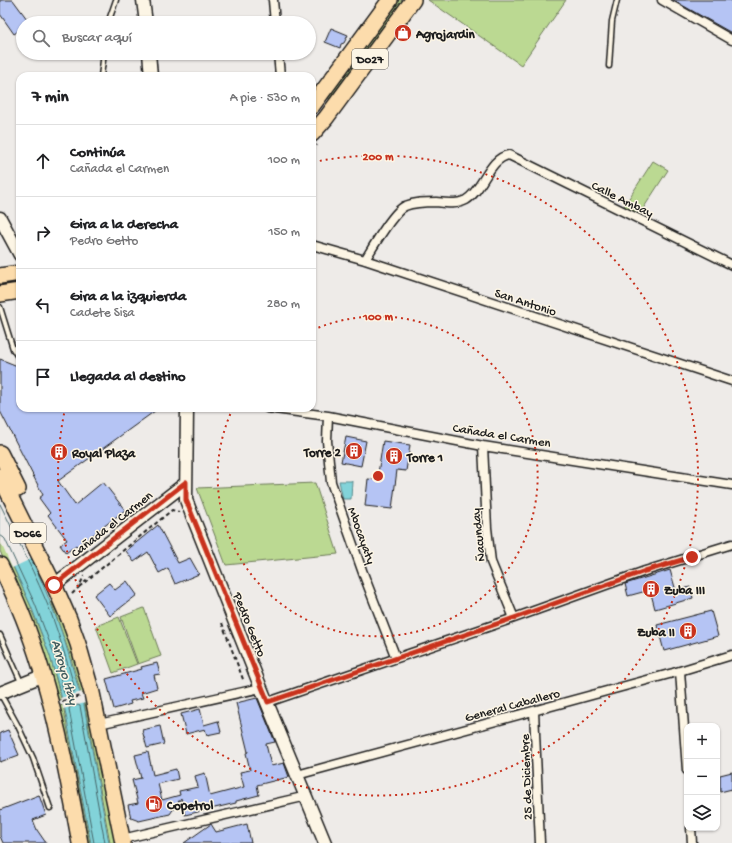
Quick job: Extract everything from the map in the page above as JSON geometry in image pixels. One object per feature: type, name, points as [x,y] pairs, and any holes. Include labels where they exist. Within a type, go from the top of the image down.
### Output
[{"type":"highway","name":"D027","points":[[316,101],[390,0]]},
{"type":"highway","name":"D027","points":[[316,129],[413,0]]},
{"type":"highway","points":[[0,276],[16,274]]},
{"type":"highway","points":[[0,294],[16,292]]},
{"type":"highway","points":[[0,453],[19,490],[26,509],[36,549]]},
{"type":"highway","name":"D066","points":[[1,478],[54,585],[78,644],[92,693],[123,841]]},
{"type":"highway","points":[[0,566],[28,630],[42,676],[66,771],[80,843]]},
{"type":"street","points":[[143,0],[145,16]]},
{"type":"street","points":[[273,0],[274,16]]},
{"type":"street","points":[[662,0],[732,40]]},
{"type":"street","points":[[150,60],[151,72]]},
{"type":"street","points":[[279,60],[280,72]]},
{"type":"street","name":"Calle Ambay","points":[[365,260],[390,221],[404,206],[418,202],[453,203],[466,200],[472,195],[502,156],[509,154],[732,265]]},
{"type":"street","points":[[0,218],[16,248]]},
{"type":"street","name":"San Antonio","points":[[316,246],[365,260],[732,381]]},
{"type":"street","name":"Pedro Getto","points":[[187,412],[186,500],[261,688],[326,843]]},
{"type":"street","name":"Cañada el Carmen","points":[[298,412],[328,416],[483,446],[732,485]]},
{"type":"street","name":"Mbocayaty","points":[[328,416],[327,441],[331,482],[363,573],[396,658]]},
{"type":"street","name":"Ñacunday","points":[[483,446],[487,528],[491,562],[514,618]]},
{"type":"street","name":"Cañada el Carmen","points":[[54,585],[186,482]]},
{"type":"street","points":[[268,702],[514,618],[645,571],[732,544]]},
{"type":"street","name":"General Caballero","points":[[297,775],[680,671],[732,655]]},
{"type":"street","points":[[680,671],[686,759]]},
{"type":"street","points":[[0,693],[42,676]]},
{"type":"street","points":[[99,724],[261,688]]},
{"type":"street","name":"25 de Diciembre","points":[[534,711],[540,843]]},
{"type":"street","points":[[123,841],[307,796]]},
{"type":"street","points":[[691,831],[692,843]]},
{"type":"lane","points":[[110,16],[116,0]]},
{"type":"lane","points":[[609,66],[612,21],[617,0]]},
{"type":"lane","points":[[102,72],[103,60]]},
{"type":"lane","points":[[0,307],[13,349],[16,354]]},
{"type":"lane","points":[[0,635],[22,684]]},
{"type":"lane","points":[[0,693],[33,758],[50,808]]},
{"type":"path","points":[[79,587],[172,510],[179,512]]},
{"type":"path","points":[[221,620],[246,685]]},
{"type":"path","points":[[61,701],[83,696]]},
{"type":"green space","points":[[396,0],[403,0],[328,99],[326,97]]},
{"type":"green space","points":[[428,0],[566,0],[521,65]]},
{"type":"green space","points":[[653,161],[668,170],[639,215],[624,206]]},
{"type":"green space","points":[[315,483],[338,554],[226,565],[197,488]]},
{"type":"green space","points":[[0,538],[32,609],[26,612],[0,551]]},
{"type":"green space","points":[[55,599],[66,629],[85,693],[81,694],[70,655],[51,601]]},
{"type":"green space","points":[[144,608],[161,656],[138,664],[121,617]]},
{"type":"green space","points":[[32,611],[50,656],[61,699],[56,701],[27,614]]},
{"type":"green space","points":[[119,617],[137,664],[113,673],[96,626]]},
{"type":"green space","points":[[87,701],[116,843],[110,843],[84,702]]},
{"type":"green space","points":[[63,705],[90,843],[85,843],[57,707]]},
{"type":"water","points":[[339,481],[352,481],[351,499],[343,499]]},
{"type":"water","name":"Arroyo Itay","points":[[0,495],[42,582],[65,642],[80,694],[62,699],[50,656],[31,606],[0,537]]},
{"type":"water","points":[[76,695],[78,700],[82,699],[84,705],[109,843],[91,843],[64,705],[77,701]]},
{"type":"pier","points":[[0,493],[33,558],[12,568],[0,541]]},
{"type":"pier","points":[[82,692],[82,695],[79,698],[83,697],[85,703],[63,709],[62,703],[75,698],[62,701],[60,698]]},
{"type":"building","points":[[0,0],[13,0],[25,16],[16,16],[16,33],[14,34],[0,14]]},
{"type":"building","points":[[673,0],[732,0],[732,33],[728,31]]},
{"type":"building","points":[[331,28],[348,35],[344,43],[341,44],[340,48],[325,42]]},
{"type":"building","name":"Royal Plaza","points":[[0,359],[16,365],[16,412],[153,412],[58,481],[75,505],[103,482],[125,510],[89,538],[90,540],[79,548],[76,545],[66,553],[60,545],[67,540],[48,515],[50,513],[39,498],[43,495],[0,411]]},
{"type":"building","name":"Torre 2","points":[[346,437],[366,441],[361,466],[341,462]]},
{"type":"building","points":[[383,441],[410,445],[406,471],[397,470],[392,509],[365,506],[368,479],[377,480]]},
{"type":"building","points":[[158,525],[178,563],[190,558],[199,574],[175,584],[168,568],[159,573],[148,552],[134,562],[126,551]]},
{"type":"building","name":"Zuba III","points":[[670,570],[676,591],[690,587],[693,598],[655,609],[650,590],[628,596],[625,584]]},
{"type":"building","points":[[127,581],[137,595],[110,616],[94,595],[109,583],[115,590]]},
{"type":"building","name":"Zuba II","points":[[711,611],[718,636],[664,651],[657,625]]},
{"type":"building","points":[[157,663],[160,674],[154,675],[157,688],[141,693],[143,698],[130,701],[131,704],[114,709],[106,679],[142,669],[141,667]]},
{"type":"building","points":[[257,698],[275,742],[266,744],[271,766],[284,763],[289,777],[257,785],[259,795],[236,801],[236,803],[185,815],[181,798],[170,814],[139,821],[131,818],[128,805],[138,803],[132,780],[141,778],[135,755],[148,752],[153,775],[176,769],[178,779],[158,784],[162,800],[180,795],[179,791],[198,787],[195,776],[205,773],[210,796],[244,787],[240,772],[250,770],[246,753],[248,752],[236,703]]},
{"type":"building","points":[[200,709],[204,725],[218,721],[221,732],[207,735],[205,729],[186,734],[181,714]]},
{"type":"building","points":[[160,726],[164,744],[147,748],[142,730]]},
{"type":"building","points":[[8,730],[19,755],[0,762],[0,733]]},
{"type":"building","points":[[732,772],[732,789],[720,792],[720,775]]},
{"type":"building","points":[[39,795],[46,815],[33,820],[37,830],[46,843],[3,843],[0,836],[0,810]]},
{"type":"building","points":[[211,824],[216,832],[247,824],[251,843],[184,843]]},
{"type":"place","name":"Agrojardin","points":[[403,33]]},
{"type":"place","name":"Torre 2","points":[[354,451]]},
{"type":"place","name":"Royal Plaza","points":[[59,452]]},
{"type":"place","name":"Torre 1","points":[[394,456]]},
{"type":"place","name":"Zuba III","points":[[651,589]]},
{"type":"place","name":"Zuba II","points":[[688,631]]},
{"type":"place","name":"Copetrol","points":[[154,804]]},
{"type":"route","points":[[54,585],[186,482],[186,500],[261,688],[268,702],[514,618],[645,571],[692,557]]}]
